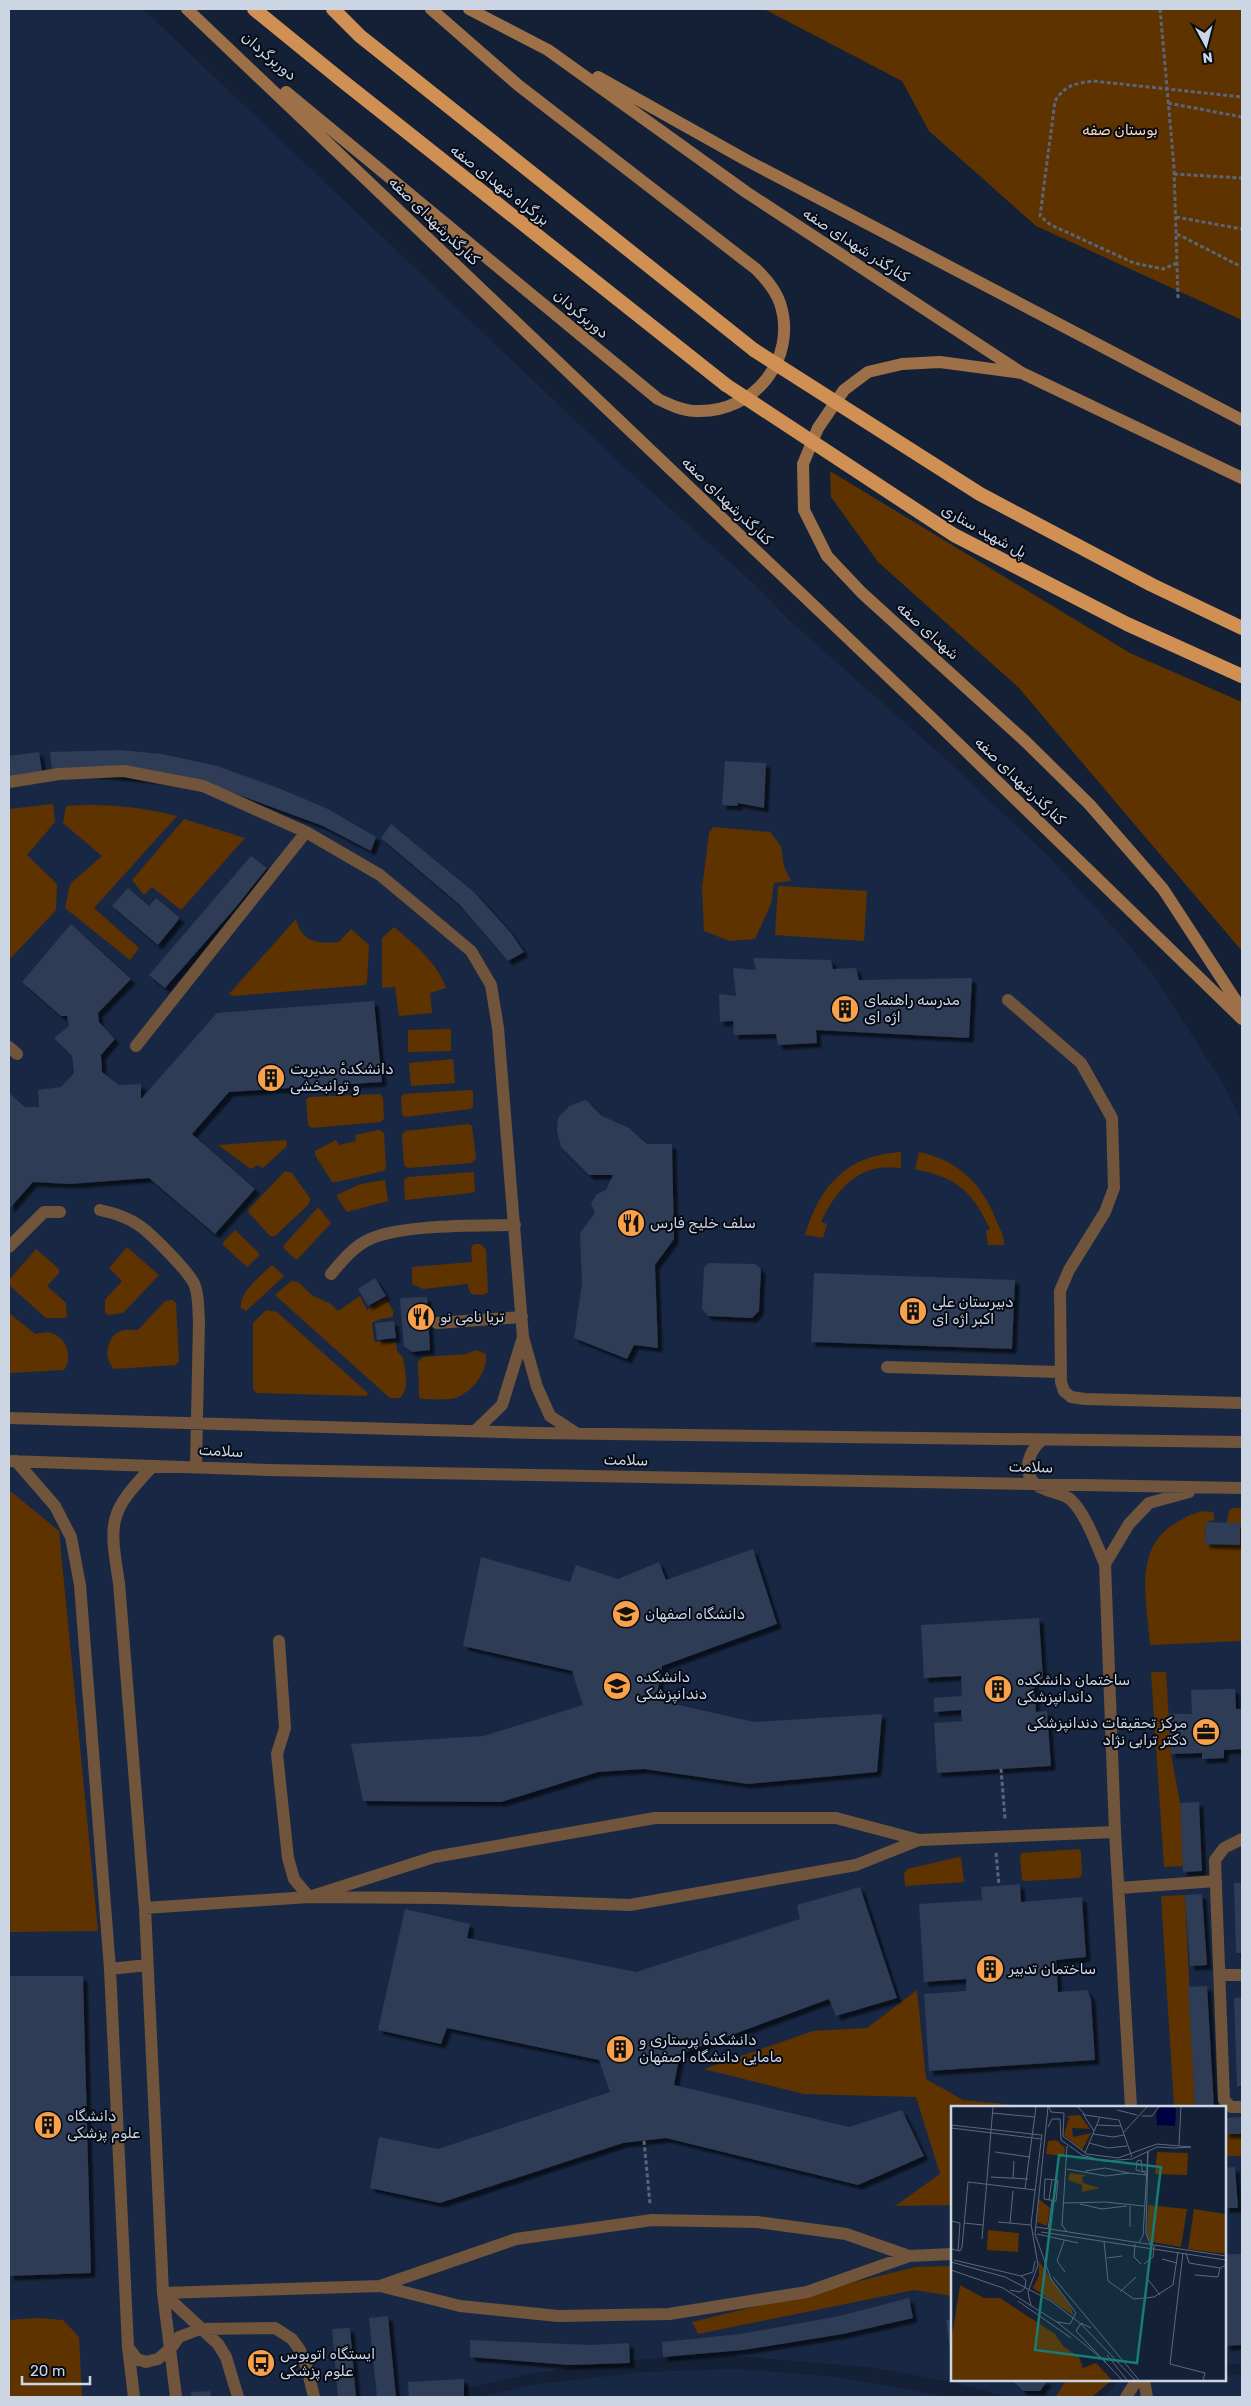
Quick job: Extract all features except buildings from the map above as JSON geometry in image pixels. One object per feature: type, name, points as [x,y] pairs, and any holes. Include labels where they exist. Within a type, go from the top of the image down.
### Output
[{"type":"highway","name":"بزرگراه شهدای صفه","points":[[254,9],[726,385]]},
{"type":"highway","name":"بزرگراه شهدای صفه","points":[[333,9],[360,36],[754,350]]},
{"type":"highway","name":"پل شهید ستاری","points":[[754,350],[980,494],[1152,585],[1242,628]]},
{"type":"highway","name":"پل شهید ستاری","points":[[726,385],[954,535],[1127,624],[1242,676]]},
{"type":"main road","name":"کنارگذرشهدای صفه","points":[[187,9],[935,721],[1242,1019]]},
{"type":"main road","name":"دوربرگردان","points":[[205,25],[658,398],[676,408],[696,412],[717,410],[736,405],[754,394],[778,362],[784,342],[784,322],[779,302],[770,284],[756,269],[518,85],[431,9]]},
{"type":"main road","name":"کنارگذر شهدای صفه","points":[[469,9],[548,50],[746,192],[1022,373],[1242,478]]},
{"type":"main road","points":[[548,50],[746,160],[1242,420]]},
{"type":"main road","name":"شهدای صفه","points":[[1022,373],[940,362],[902,364],[868,372],[844,390],[818,428],[803,464],[804,510],[827,556],[862,593],[1026,742],[1090,805],[1163,889],[1242,1010]]},
{"type":"lane","points":[[9,782],[59,774],[124,771],[203,786],[306,832],[380,875],[471,951],[491,985],[498,1028],[523,1337],[537,1388],[550,1416],[576,1433]]},
{"type":"lane","points":[[136,1046],[306,832]]},
{"type":"lane","points":[[1008,1000],[1081,1063],[1112,1118],[1114,1188],[1105,1212],[1069,1270],[1060,1291],[1059,1372],[1064,1392],[1071,1397],[1242,1403]]},
{"type":"lane","points":[[100,1210],[123,1216],[140,1226],[188,1274],[194,1284],[198,1298],[199,1321],[196,1466]]},
{"type":"lane","points":[[9,1247],[44,1212],[60,1212]]},
{"type":"lane","points":[[331,1274],[349,1253],[370,1239],[397,1232],[515,1225]]},
{"type":"lane","points":[[438,1323],[522,1317]]},
{"type":"lane","points":[[476,1430],[502,1405],[523,1337]]},
{"type":"lane","points":[[887,1368],[1059,1372]]},
{"type":"lane","name":"سلامت","points":[[9,1418],[576,1433],[1241,1443]]},
{"type":"lane","points":[[1042,1440],[1035,1446],[1028,1462],[1029,1471],[1035,1484],[1070,1500],[1088,1524],[1105,1564],[1115,1832],[1131,2106]]},
{"type":"lane","points":[[12,1461],[55,1506],[71,1537],[80,1585],[110,1969],[128,2347],[134,2397]]},
{"type":"lane","name":"سلامت","points":[[12,1461],[268,1470],[1242,1488]]},
{"type":"lane","points":[[152,1467],[127,1493],[115,1516],[113,1544],[120,1593],[145,1908],[163,2293],[176,2397]]},
{"type":"lane","points":[[1105,1564],[1129,1524],[1148,1503],[1202,1488]]},
{"type":"lane","points":[[279,1641],[285,1728],[277,1754],[288,1858],[294,1879],[309,1897]]},
{"type":"lane","points":[[309,1897],[434,1857],[655,1818],[836,1818],[919,1840],[1115,1832]]},
{"type":"lane","points":[[1242,1839],[1224,1848],[1215,1860],[1224,2100],[1231,2107],[1242,2106]]},
{"type":"lane","points":[[145,1908],[309,1897],[439,1898],[630,1905],[856,1865],[919,1840]]},
{"type":"lane","points":[[1118,1888],[1216,1881]]},
{"type":"lane","points":[[110,1969],[147,1965]]},
{"type":"lane","points":[[1220,1975],[1242,1975]]},
{"type":"lane","points":[[380,2286],[516,2239],[652,2220],[757,2222],[846,2234],[909,2256]]},
{"type":"lane","points":[[163,2293],[380,2286],[460,2306],[558,2316],[669,2314],[807,2292],[909,2256],[951,2254]]},
{"type":"lane","points":[[163,2293],[218,2344],[226,2357],[238,2397]]},
{"type":"lane","points":[[128,2347],[133,2357],[146,2362],[158,2359],[171,2348],[179,2337],[200,2329],[275,2328],[292,2339],[300,2350],[314,2397]]},
{"type":"lane","points":[[1126,2397],[1136,2381]]},
{"type":"lane","points":[[1144,2381],[1147,2397]]},
{"type":"path","points":[[1160,9],[1174,174],[1178,298]]},
{"type":"path","points":[[1177,264],[1163,269],[1134,263],[1051,225],[1040,216],[1055,101],[1061,91],[1074,84],[1093,81],[1242,97]]},
{"type":"path","points":[[1168,103],[1242,117]]},
{"type":"path","points":[[1174,174],[1242,178]]},
{"type":"path","points":[[1176,217],[1242,229]]},
{"type":"path","points":[[1176,234],[1242,267]]},
{"type":"path","points":[[998,1885],[1001,1837],[1001,1769]]},
{"type":"path","points":[[644,2140],[652,2220]]},
{"type":"shaded area","name":"دانشگاه اصفهان","points":[[9,9],[143,9],[624,467],[755,585],[791,622],[949,762],[1048,856],[1124,939],[1153,975],[1221,1080],[1242,1121],[1242,2364],[1226,2364],[1226,2106],[951,2106],[951,2381],[1107,2381],[1083,2397],[1008,2397],[953,2382],[868,2367],[736,2356],[657,2358],[586,2365],[530,2374],[427,2397],[9,2397]]},
{"type":"shaded area","points":[[737,2369],[837,2377],[949,2397],[478,2397],[532,2385],[641,2372]]},
{"type":"shaded area","points":[[1226,2375],[1242,2375],[1242,2397],[1101,2397],[1111,2390],[1117,2381],[1226,2381]]},
{"type":"green space","name":"بوستان صفه","points":[[764,9],[1242,9],[1242,320],[1036,226],[929,131],[902,81]]},
{"type":"green space","points":[[830,471],[1130,653],[1242,702],[1242,951],[1018,687],[878,562],[831,497]]},
{"type":"green space","points":[[53,804],[55,822],[27,855],[57,884],[56,910],[9,960],[9,809]]},
{"type":"green space","points":[[66,806],[122,806],[177,816],[94,908],[139,948],[130,960],[65,908],[70,884],[102,856],[63,823]]},
{"type":"green space","points":[[184,819],[245,838],[181,910],[152,887],[144,895],[132,880]]},
{"type":"green space","points":[[713,827],[770,832],[781,846],[784,867],[791,881],[774,883],[771,904],[755,939],[730,941],[704,931],[702,888],[709,833]]},
{"type":"green space","points":[[778,886],[867,891],[864,941],[775,935]]},
{"type":"green space","points":[[296,919],[302,933],[312,940],[324,943],[339,942],[351,929],[369,945],[367,982],[365,985],[233,996],[229,994]]},
{"type":"green space","points":[[394,927],[410,940],[431,962],[446,988],[430,993],[432,1013],[399,1016],[395,987],[382,988],[382,938]]},
{"type":"green space","points":[[451,1029],[451,1051],[408,1052],[408,1030]]},
{"type":"green space","points":[[453,1059],[455,1083],[411,1086],[409,1063]]},
{"type":"green space","points":[[473,1091],[473,1107],[470,1109],[406,1117],[402,1115],[401,1097],[404,1094]]},
{"type":"green space","points":[[380,1094],[383,1098],[384,1119],[380,1122],[312,1128],[308,1125],[306,1100],[309,1097]]},
{"type":"green space","points":[[469,1124],[472,1126],[476,1159],[471,1163],[408,1168],[404,1165],[402,1135],[405,1131]]},
{"type":"green space","points":[[379,1130],[384,1133],[386,1168],[383,1171],[332,1182],[315,1155],[315,1151],[336,1140],[339,1145],[356,1141],[355,1135]]},
{"type":"green space","points":[[286,1140],[287,1146],[263,1168],[258,1165],[251,1169],[218,1145]]},
{"type":"green space","points":[[901,1152],[901,1168],[886,1167],[873,1169],[862,1173],[843,1188],[834,1198],[821,1222],[827,1224],[823,1238],[805,1235],[819,1201],[838,1176],[851,1166],[865,1159],[882,1154]]},
{"type":"green space","points":[[919,1152],[933,1156],[956,1167],[976,1184],[990,1207],[1003,1235],[1004,1245],[988,1245],[986,1231],[990,1229],[970,1196],[962,1188],[943,1177],[915,1169]]},
{"type":"green space","points":[[285,1171],[292,1173],[310,1198],[309,1204],[275,1236],[270,1236],[248,1210]]},
{"type":"green space","points":[[474,1172],[475,1191],[471,1193],[405,1200],[404,1180],[408,1177]]},
{"type":"green space","points":[[385,1180],[388,1201],[347,1212],[337,1197],[337,1195],[360,1184]]},
{"type":"green space","points":[[318,1207],[331,1223],[297,1260],[284,1249],[284,1245]]},
{"type":"green space","points":[[235,1230],[258,1252],[259,1256],[247,1267],[223,1245],[223,1242]]},
{"type":"green space","points":[[474,1244],[481,1244],[486,1250],[488,1292],[483,1295],[471,1294],[467,1284],[423,1289],[412,1284],[412,1267],[472,1262],[471,1248]]},
{"type":"green space","points":[[127,1247],[159,1275],[123,1313],[108,1315],[105,1313],[105,1300],[122,1281],[109,1268]]},
{"type":"green space","points":[[36,1249],[59,1269],[59,1273],[47,1286],[66,1303],[67,1317],[65,1318],[46,1318],[9,1285],[9,1280]]},
{"type":"green space","points":[[272,1265],[284,1276],[246,1311],[241,1308],[243,1296],[247,1290]]},
{"type":"green space","points":[[291,1281],[298,1282],[312,1295],[331,1304],[338,1311],[360,1296],[367,1310],[386,1298],[393,1311],[393,1317],[380,1319],[372,1323],[374,1340],[376,1342],[396,1342],[397,1351],[403,1357],[406,1384],[400,1398],[390,1398],[275,1295]]},
{"type":"green space","points":[[173,1300],[176,1303],[179,1361],[176,1365],[114,1369],[108,1360],[107,1354],[112,1338],[123,1330],[138,1330],[165,1301]]},
{"type":"green space","points":[[266,1310],[277,1312],[368,1393],[366,1396],[257,1393],[253,1389],[253,1323]]},
{"type":"green space","points":[[9,1313],[35,1334],[49,1332],[57,1335],[65,1343],[68,1360],[64,1370],[9,1373]]},
{"type":"green space","points":[[476,1350],[486,1354],[486,1361],[481,1376],[471,1388],[450,1399],[422,1399],[419,1397],[418,1362],[423,1357],[466,1354]]},
{"type":"green space","points":[[9,1490],[59,1531],[98,1931],[9,1932]]},
{"type":"green space","points":[[1242,1508],[1242,1641],[1150,1645],[1145,1591],[1148,1558],[1155,1543],[1165,1531],[1181,1520],[1205,1511],[1214,1513],[1214,1520],[1206,1522],[1205,1544],[1240,1545],[1240,1523],[1227,1523],[1229,1510]]},
{"type":"green space","points":[[1151,1672],[1166,1672],[1171,1754],[1180,1803],[1183,1866],[1164,1867]]},
{"type":"green space","points":[[1079,1849],[1081,1852],[1082,1874],[1079,1878],[1022,1880],[1021,1853]]},
{"type":"green space","points":[[961,1858],[964,1882],[905,1886],[904,1873],[907,1869]]},
{"type":"green space","points":[[1185,1895],[1195,2106],[1174,2106],[1161,1896]]},
{"type":"green space","points":[[917,1990],[926,2079],[963,2100],[1026,2106],[951,2106],[951,2205],[895,2206],[940,2174],[916,2097],[804,2094],[704,2069],[813,2031],[867,2028]]},
{"type":"green space","points":[[1226,2134],[1242,2134],[1242,2156],[1226,2156]]},
{"type":"green space","points":[[951,2266],[951,2296],[914,2290],[698,2334],[692,2322],[916,2267]]},
{"type":"green space","points":[[37,2318],[63,2320],[79,2337],[82,2397],[9,2397],[9,2320]]},
{"type":"green space","points":[[1111,2381],[1092,2397],[1056,2397],[1064,2383]]},
{"type":"place","name":"مدرسه راهنمای اژه ای","points":[[845,1009]]},
{"type":"place","name":"دانشکدهٔ مدیریت و توانبخشی","points":[[271,1078]]},
{"type":"place","name":"سلف خلیج فارس","points":[[631,1223]]},
{"type":"place","name":"دبیرستان علی اکبر اژه ای","points":[[913,1311]]},
{"type":"place","name":"تریا نامی نو","points":[[421,1317]]},
{"type":"place","name":"دانشگاه اصفهان","points":[[626,1614]]},
{"type":"place","name":"دانشکده دندانپزشکی","points":[[617,1686]]},
{"type":"place","name":"ساختمان دانشکده داندانپزشکی","points":[[998,1689]]},
{"type":"place","name":"مرکز تحقیقات دندانپزشکی دکتر ترابی نژاد","points":[[1206,1732]]},
{"type":"place","name":"ساختمان تدبیر","points":[[990,1969]]},
{"type":"place","name":"دانشکدهٔ پرستاری و مامایی دانشگاه اصفهان","points":[[620,2049]]},
{"type":"place","name":"دانشگاه علوم پزشکی","points":[[48,2125]]},
{"type":"place","name":"ایستگاه اتوبوس علوم پزشکی","points":[[261,2363]]}]
